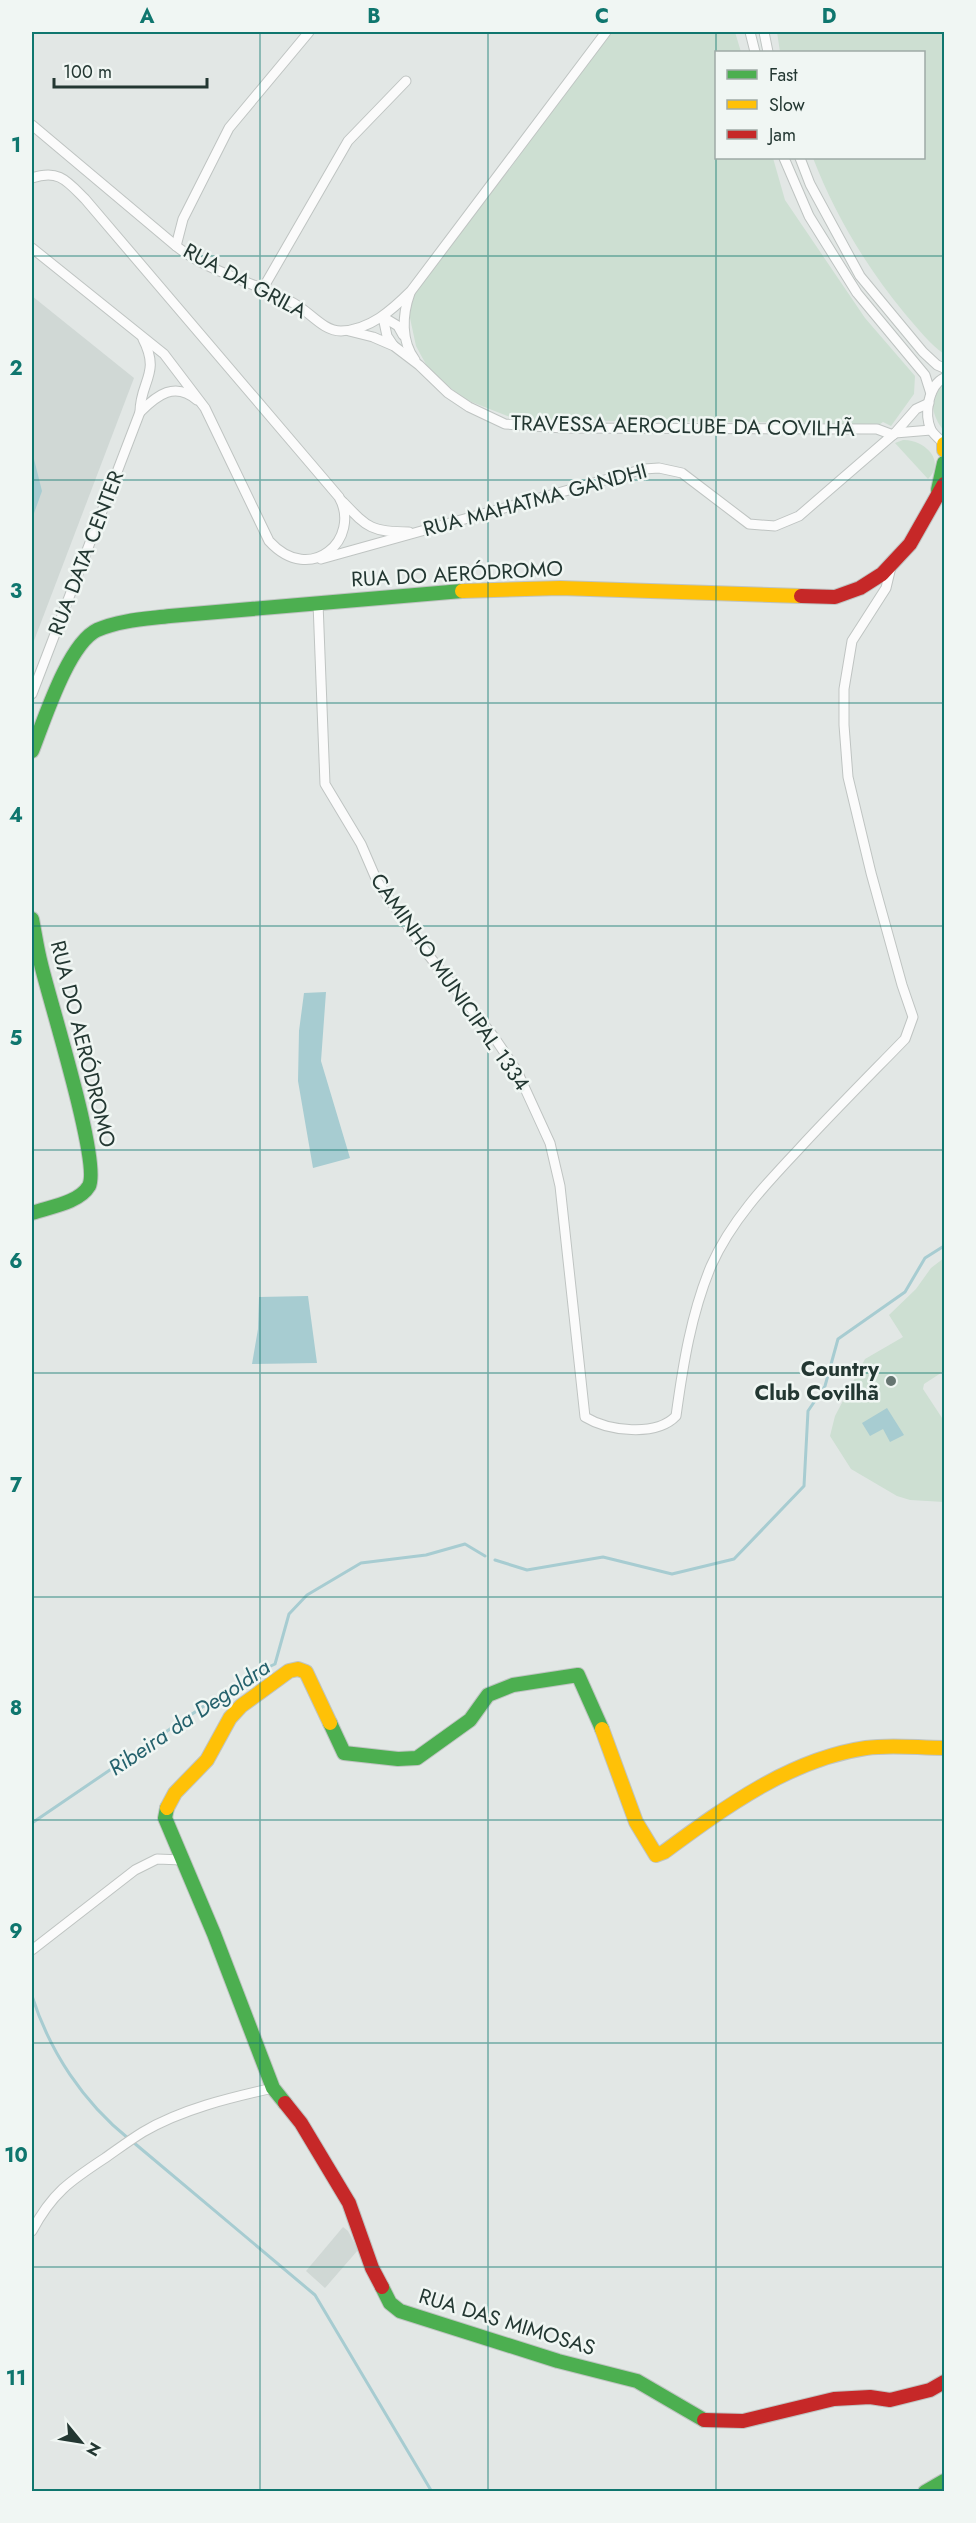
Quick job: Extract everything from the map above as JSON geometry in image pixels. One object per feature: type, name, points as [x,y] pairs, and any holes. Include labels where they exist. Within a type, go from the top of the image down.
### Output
[{"type":"street","name":"RUA DA GRILA","points":[[309,32],[229,128],[183,219],[176,246],[200,262],[296,304],[325,326],[338,331],[346,330]]},
{"type":"street","points":[[346,330],[366,325],[383,316],[411,291],[606,32]]},
{"type":"street","points":[[750,32],[754,51]]},
{"type":"street","points":[[764,32],[768,51]]},
{"type":"street","points":[[262,290],[348,141],[406,81]]},
{"type":"street","points":[[32,125],[176,246]]},
{"type":"street","points":[[784,159],[809,216],[857,293],[924,375],[930,399],[932,430],[944,444],[945,450]]},
{"type":"street","points":[[800,159],[810,184],[860,276],[923,352],[937,365],[945,368]]},
{"type":"street","name":"RUA MAHATMA GANDHI","points":[[32,178],[46,173],[59,176],[85,199],[363,523],[375,530],[412,532]]},
{"type":"street","name":"RUA MAHATMA GANDHI","points":[[32,248],[164,354],[180,372],[205,408],[269,541],[280,553],[306,561],[401,538],[412,532],[644,469],[672,470],[692,479],[749,524],[775,526],[799,516],[894,434],[916,409],[930,399],[940,380],[945,378]]},
{"type":"street","name":"TRAVESSA AEROCLUBE DA COVILHÃ","points":[[405,338],[404,315],[411,291]]},
{"type":"street","points":[[383,316],[387,336],[394,346]]},
{"type":"street","name":"TRAVESSA AEROCLUBE DA COVILHÃ","points":[[383,316],[398,326],[410,353],[419,365]]},
{"type":"street","name":"TRAVESSA AEROCLUBE DA COVILHÃ","points":[[346,330],[373,337],[394,346],[419,365],[447,393],[469,407],[505,424],[563,428],[877,429],[894,434]]},
{"type":"street","name":"RUA DATA CENTER","points":[[32,694],[140,412],[151,367],[148,349],[140,335]]},
{"type":"street","points":[[140,412],[156,397],[180,390],[190,394],[205,408]]},
{"type":"street","points":[[894,434],[932,430]]},
{"type":"street","name":"RUA DO AERÓDROMO","points":[[32,751],[72,657],[94,631],[122,622],[318,603],[517,588],[835,597],[868,585],[892,565],[916,534],[941,488],[945,464]]},
{"type":"street","points":[[316,560],[332,548],[343,532],[345,524],[341,500]]},
{"type":"street","name":"CAMINHO MUNICIPAL 1334","points":[[318,603],[325,784],[361,844],[377,881],[426,952],[494,1037],[517,1071],[550,1143],[560,1186],[585,1417],[611,1428],[630,1430],[652,1427],[674,1419],[687,1341],[698,1302],[712,1265],[729,1234],[754,1198],[905,1039],[912,1027],[913,1017],[871,873],[848,777],[844,725],[843,689],[852,641],[886,588],[892,565]]},
{"type":"street","name":"RUA DO AERÓDROMO","points":[[32,919],[40,962],[87,1140],[92,1179],[87,1189],[76,1198],[32,1213]]},
{"type":"street","name":"RUA DAS MIMOSAS","points":[[945,1748],[866,1748],[823,1760],[744,1795],[664,1852],[656,1855],[636,1822],[607,1740],[578,1675],[513,1685],[488,1695],[470,1720],[420,1756],[400,1759],[344,1753],[306,1672],[298,1669],[290,1671],[240,1706],[223,1729],[208,1759],[170,1798],[165,1807],[165,1818],[214,1934],[273,2088],[301,2123],[349,2203],[372,2268],[390,2303],[400,2311],[558,2361],[637,2381],[662,2394],[699,2419],[715,2422],[743,2421],[834,2399],[870,2397],[890,2400],[930,2390],[945,2382]]},
{"type":"street","points":[[32,1950],[135,1870],[157,1859],[182,1860]]},
{"type":"street","points":[[32,2231],[42,2211],[58,2190],[145,2131],[183,2114],[224,2100],[273,2088]]},
{"type":"street","points":[[925,2492],[945,2481]]},
{"type":"street","points":[[937,2492],[945,2488]]},
{"type":"shaded area","points":[[32,296],[134,378],[32,646]]},
{"type":"shaded area","points":[[343,2227],[348,2231],[358,2250],[325,2288],[306,2271]]},
{"type":"green space","points":[[613,32],[735,32],[741,51],[715,51],[715,159],[773,159],[785,200],[865,318],[915,376],[914,394],[891,426],[883,422],[870,431],[862,427],[832,423],[518,420],[464,399],[429,370],[416,346],[410,318],[410,301],[440,257],[509,170],[581,70]]},
{"type":"green space","points":[[777,32],[944,32],[944,354],[906,315],[865,260],[831,200],[813,159],[925,159],[925,51],[780,51]]},
{"type":"green space","points":[[944,383],[944,431],[936,419],[933,407],[935,395]]},
{"type":"green space","points":[[903,440],[925,447],[934,458],[933,472],[928,479],[895,443]]},
{"type":"green space","name":"Country Club Covilhã","points":[[944,1258],[944,1371],[924,1384],[923,1389],[944,1421],[944,1502],[910,1500],[897,1496],[851,1469],[830,1436],[835,1416],[865,1359],[903,1337],[889,1315],[916,1289],[931,1268]]},
{"type":"water","points":[[32,451],[42,491],[32,519]]},
{"type":"water","points":[[326,992],[321,1061],[350,1158],[313,1168],[298,1081],[299,1031],[304,993]]},
{"type":"water","points":[[308,1296],[317,1363],[252,1364],[258,1329],[259,1297]]},
{"type":"water","points":[[887,1408],[904,1435],[890,1442],[883,1429],[870,1436],[862,1423]]},
{"type":"waterway","name":"Ribeira da Degoldra","points":[[495,1560],[527,1570],[603,1557],[672,1574],[734,1559],[804,1486],[808,1411],[825,1386],[838,1339],[905,1292],[925,1258],[944,1246]]},
{"type":"waterway","name":"Ribeira da Degoldra","points":[[32,1823],[245,1678],[275,1664],[289,1614],[307,1595],[361,1563],[426,1555],[465,1544],[485,1556]]},
{"type":"waterway","points":[[32,1996],[48,2037],[70,2075],[97,2109],[129,2139]]},
{"type":"waterway","points":[[133,2142],[315,2295],[432,2492]]},
{"type":"traffic: fast","points":[[938,490],[944,463]]},
{"type":"traffic: fast","points":[[32,751],[50,703],[67,667],[86,638],[97,630],[133,620],[170,616],[462,591]]},
{"type":"traffic: fast","points":[[32,919],[41,964],[81,1115],[91,1171],[89,1186],[78,1197],[32,1213]]},
{"type":"traffic: fast","points":[[330,1723],[344,1753],[398,1759],[417,1758],[470,1720],[488,1695],[513,1685],[578,1675],[602,1729]]},
{"type":"traffic: fast","points":[[167,1808],[165,1818],[214,1934],[273,2088],[285,2103]]},
{"type":"traffic: fast","points":[[382,2287],[390,2303],[400,2311],[558,2361],[637,2381],[704,2420]]},
{"type":"traffic: fast","points":[[925,2492],[944,2481]]},
{"type":"traffic: slow","points":[[944,444],[944,450]]},
{"type":"traffic: slow","points":[[462,591],[560,588],[801,596]]},
{"type":"traffic: slow","points":[[167,1808],[175,1793],[207,1760],[230,1718],[241,1706],[289,1671],[298,1669],[306,1672],[330,1723]]},
{"type":"traffic: slow","points":[[602,1729],[636,1822],[656,1855],[664,1852],[759,1788],[811,1763],[866,1748],[895,1746],[944,1748]]},
{"type":"traffic: jam","points":[[801,596],[835,597],[860,588],[882,574],[910,544],[944,484]]},
{"type":"traffic: jam","points":[[285,2103],[301,2123],[349,2203],[372,2268],[382,2287]]},
{"type":"traffic: jam","points":[[704,2420],[743,2421],[834,2399],[870,2397],[890,2400],[930,2390],[944,2382]]},
{"type":"place","name":"Country Club Covilhã","points":[[891,1381]]}]
